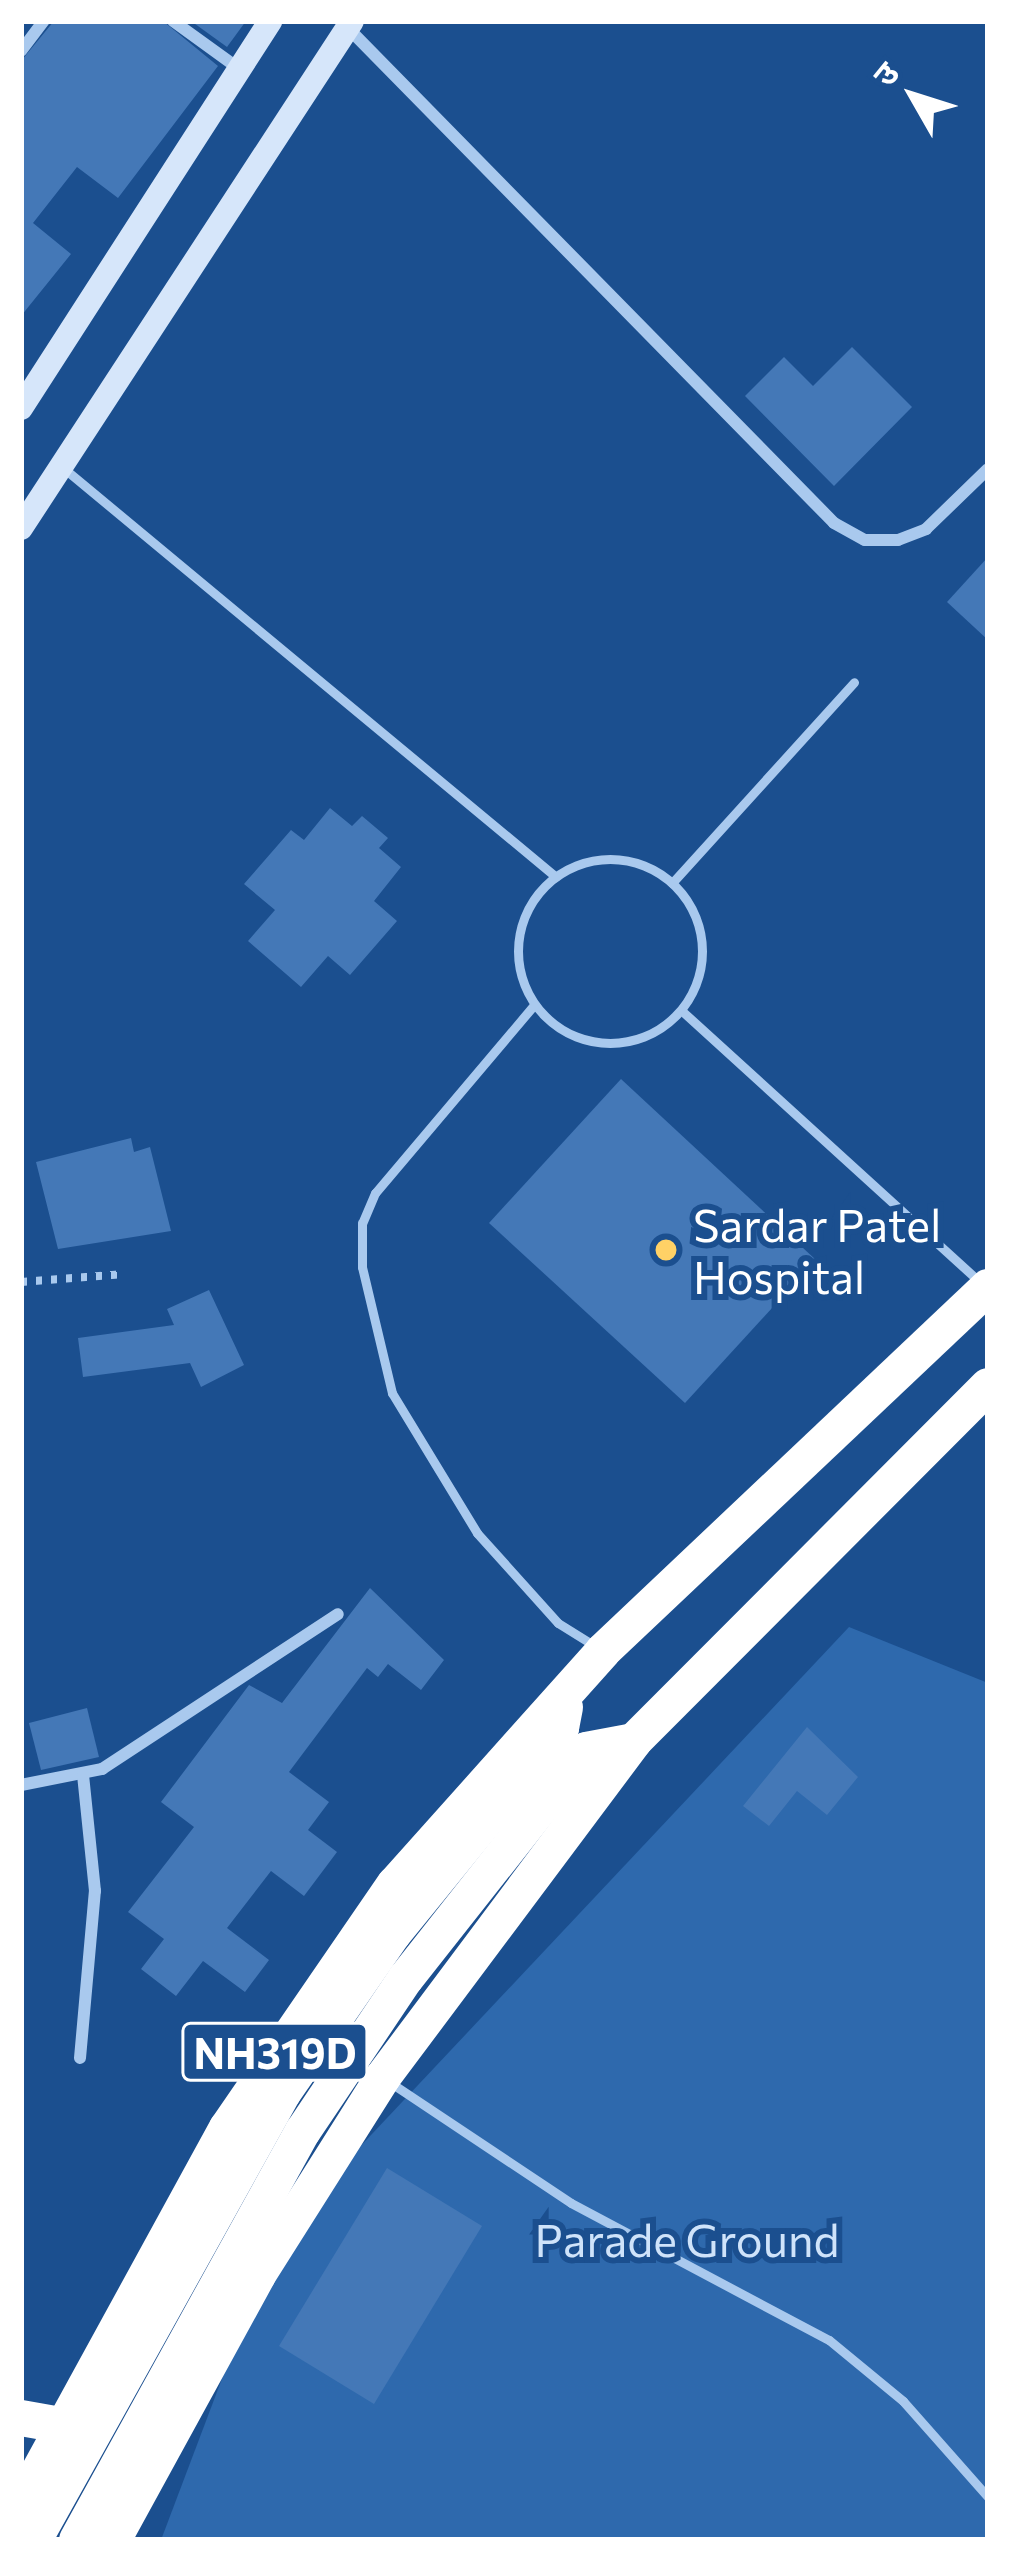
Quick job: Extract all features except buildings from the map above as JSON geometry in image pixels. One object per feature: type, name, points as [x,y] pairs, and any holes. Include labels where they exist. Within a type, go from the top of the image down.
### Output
[{"type":"highway","name":"NH319D","points":[[21,2504],[227,2128],[314,1992],[493,1765],[603,1651],[987,1287]]},
{"type":"highway","points":[[34,2540],[283,2093],[406,1918],[574,1739],[634,1741],[988,1386]]},
{"type":"highway","points":[[76,2540],[303,2131],[574,1739],[568,1686]]},
{"type":"highway","name":"NH319D","points":[[113,2540],[258,2276],[383,2078],[634,1741]]},
{"type":"highway","points":[[21,2418],[66,2426]]},
{"type":"main road","points":[[21,408],[270,21]]},
{"type":"main road","points":[[21,528],[350,24]]},
{"type":"street","points":[[21,51],[44,21]]},
{"type":"street","points":[[173,21],[238,68]]},
{"type":"street","points":[[350,24],[833,523],[865,540],[898,540],[926,529],[988,470]]},
{"type":"street","points":[[21,1784],[83,1775],[201,1710],[338,1614]]},
{"type":"street","points":[[80,2058],[95,1891],[83,1775]]},
{"type":"lane","points":[[60,466],[556,877]]},
{"type":"lane","points":[[672,883],[854,682]]},
{"type":"lane","points":[[611,859],[672,883],[700,926],[704,956],[682,1011],[660,1029],[607,1045],[554,1026],[534,1005],[518,951],[535,898],[556,877],[611,859]]},
{"type":"lane","points":[[534,1005],[376,1193],[362,1223],[362,1267],[392,1393],[477,1533],[557,1623],[603,1651]]},
{"type":"lane","points":[[682,1011],[987,1287]]},
{"type":"lane","points":[[383,2078],[571,2203],[829,2340],[903,2401],[988,2497]]},
{"type":"path","points":[[21,1282],[125,1274]]},
{"type":"green space","name":"Parade Ground","points":[[849,1627],[988,1683],[988,2540],[161,2540],[276,2236]]},
{"type":"place","name":"Sardar Patel Hospital","points":[[666,1250]]}]
